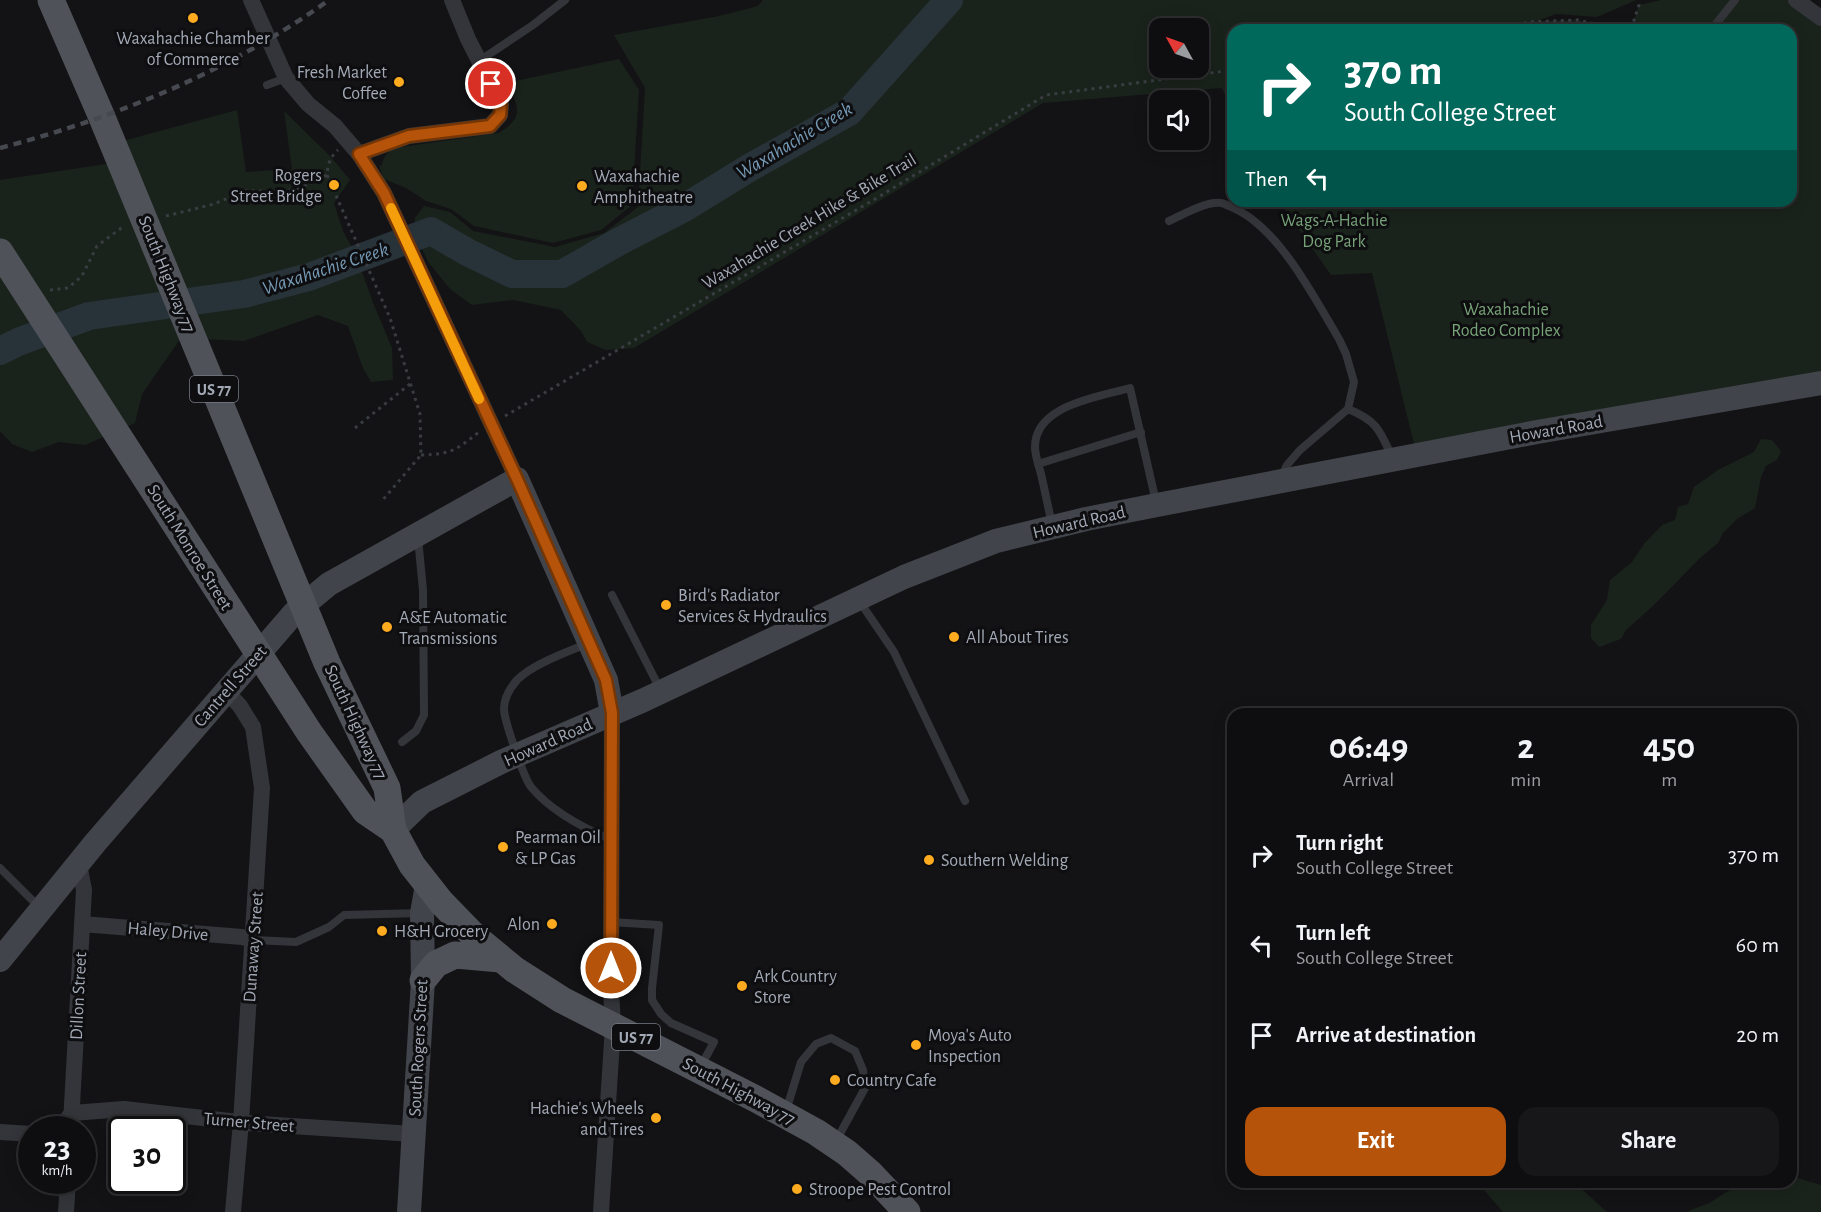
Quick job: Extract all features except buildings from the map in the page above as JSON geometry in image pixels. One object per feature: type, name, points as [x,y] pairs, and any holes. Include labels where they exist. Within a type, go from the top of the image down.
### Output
[{"type":"main road","name":"South Highway 77","points":[[51,0],[327,663],[387,788],[393,830],[412,865],[441,902],[475,937],[537,986],[785,1114],[834,1144],[871,1174],[908,1212]]},
{"type":"main road","name":"South Monroe Street","points":[[0,252],[309,732],[366,811],[393,830]]},
{"type":"main road","name":"Howard Road","points":[[393,830],[422,802],[518,755],[662,692],[904,577],[996,541],[1157,505],[1537,432],[1821,383]]},
{"type":"main road","name":"Cantrell Street","points":[[0,960],[95,843],[294,613],[329,584],[517,479]]},
{"type":"main road","points":[[517,479],[606,680],[612,713]]},
{"type":"main road","name":"South Rogers Street","points":[[409,1212],[423,980],[422,913],[427,885]]},
{"type":"main road","points":[[423,980],[436,964],[456,955],[501,959]]},
{"type":"street","points":[[250,0],[286,78],[308,104],[335,126],[354,148],[384,193],[517,479]]},
{"type":"street","points":[[354,148],[409,136],[490,126],[500,115],[501,104],[468,39],[452,0]]},
{"type":"street","points":[[1796,0],[1821,18]]},
{"type":"street","name":"Dunaway Street","points":[[226,691],[240,706],[253,727],[262,788],[241,1122],[232,1212]]},
{"type":"street","points":[[601,1212],[613,1026],[612,713]]},
{"type":"street","name":"Dillon Street","points":[[71,1116],[84,890],[79,864]]},
{"type":"street","name":"Haley Drive","points":[[82,924],[242,937],[253,940]]},
{"type":"street","name":"Turner Street","points":[[91,1116],[124,1108],[241,1122],[413,1134]]},
{"type":"street","points":[[0,1132],[18,1133]]},
{"type":"street","points":[[66,1212],[67,1194]]},
{"type":"lane","points":[[479,61],[533,25],[565,0]]},
{"type":"lane","points":[[1716,24],[1735,0]]},
{"type":"lane","points":[[267,85],[286,78]]},
{"type":"lane","points":[[1169,221],[1198,207],[1220,202],[1227,205]]},
{"type":"lane","points":[[1232,207],[1263,227],[1286,254],[1339,339],[1354,382],[1348,409],[1300,450],[1287,465],[1278,482]]},
{"type":"lane","points":[[1053,527],[1035,449],[1036,433],[1042,423],[1055,413],[1076,403],[1130,388],[1157,505]]},
{"type":"lane","points":[[1348,409],[1364,416],[1376,426],[1393,460]]},
{"type":"lane","points":[[1038,464],[1141,432]]},
{"type":"lane","points":[[402,742],[416,731],[424,715],[423,590],[417,534]]},
{"type":"lane","points":[[612,595],[662,692]]},
{"type":"lane","points":[[858,599],[894,651],[965,801]]},
{"type":"lane","points":[[590,642],[531,669],[517,680],[508,693],[503,711],[530,786],[559,812],[588,830],[612,840]]},
{"type":"lane","points":[[0,868],[42,909]]},
{"type":"lane","points":[[253,940],[296,942],[329,927],[344,915],[422,913]]},
{"type":"lane","points":[[611,922],[659,925],[652,1000],[661,1014],[671,1023],[714,1042],[699,1069]]},
{"type":"lane","points":[[785,1114],[801,1062],[816,1044],[831,1038],[855,1052],[863,1070],[865,1088],[834,1144]]},
{"type":"path","points":[[1626,24],[1633,23],[1639,5],[1638,0]]},
{"type":"path","points":[[1522,24],[1578,20],[1595,24]]},
{"type":"path","name":"Waxahachie Creek Hike & Bike Trail","points":[[421,456],[445,454],[458,448],[483,428],[1046,95],[1227,71]]},
{"type":"path","points":[[354,148],[333,154],[327,175],[390,318],[420,414],[421,456],[381,502]]},
{"type":"path","points":[[159,218],[214,204],[245,190],[283,191],[303,187],[327,175]]},
{"type":"path","points":[[43,288],[52,291],[68,288],[82,276],[97,246],[125,226]]},
{"type":"path","points":[[355,428],[410,384]]},
{"type":"green space","points":[[763,0],[1636,0],[1597,17],[1556,14],[1537,21],[1578,20],[1595,24],[1227,24],[1227,99],[1222,88],[1149,90],[1149,94],[1043,103],[634,348],[606,350],[587,342],[581,331],[561,310],[513,300],[472,305],[450,289],[429,263],[414,233],[415,218],[424,206],[450,212],[473,231],[555,247],[604,233],[638,207],[645,88],[614,35],[719,16],[758,6]]},
{"type":"green space","points":[[1661,0],[1796,0],[1821,18],[1821,383],[1417,456],[1372,273],[1331,275],[1283,207],[1797,207],[1797,24],[1626,24],[1633,23],[1639,5]]},
{"type":"green space","points":[[619,59],[639,90],[632,205],[601,230],[553,243],[474,226],[451,209],[426,201],[406,188],[384,179],[379,166],[394,148],[499,133],[507,127],[513,122],[517,111],[514,98],[506,83]]},
{"type":"green space","points":[[237,110],[246,172],[292,169],[284,111],[331,157],[350,180],[334,203],[343,231],[355,253],[392,348],[393,380],[371,382],[363,368],[348,326],[318,315],[244,341],[181,338],[142,394],[135,423],[85,445],[59,442],[32,452],[12,444],[0,431],[0,180],[106,164],[119,177],[123,141]]},
{"type":"green space","points":[[1761,439],[1772,440],[1781,451],[1777,460],[1766,466],[1761,477],[1755,508],[1737,519],[1723,533],[1718,543],[1626,630],[1621,639],[1599,647],[1591,638],[1591,625],[1607,600],[1610,580],[1632,562],[1644,544],[1662,525],[1675,520],[1678,507],[1688,504],[1694,487],[1718,470],[1754,452]]},
{"type":"green space","points":[[1797,1178],[1821,1185],[1821,1212],[1686,1212],[1711,1202],[1733,1188],[1797,1188]]},
{"type":"green space","points":[[1482,1188],[1581,1188],[1607,1212],[1503,1212]]},
{"type":"waterway","name":"Waxahachie Creek","points":[[0,351],[89,316],[244,294],[309,277],[431,231],[512,274],[562,274],[684,208],[749,168],[849,112],[949,0]]},
{"type":"railway","points":[[0,148],[87,122],[172,89],[252,49],[329,0]]},
{"type":"slow traffic","points":[[391,208],[479,399]]},
{"type":"place","name":"Waxahachie Chamber of Commerce","points":[[193,18]]},
{"type":"place","name":"Fresh Market Coffee","points":[[399,82]]},
{"type":"place","name":"Rogers Street Bridge","points":[[334,185]]},
{"type":"place","name":"Waxahachie Amphitheatre","points":[[582,186]]},
{"type":"place","name":"Bird's Radiator Services & Hydraulics","points":[[666,605]]},
{"type":"place","name":"A&E Automatic Transmissions","points":[[387,627]]},
{"type":"place","name":"All About Tires","points":[[954,637]]},
{"type":"place","name":"Pearman Oil & LP Gas","points":[[503,847]]},
{"type":"place","name":"Southern Welding","points":[[929,860]]},
{"type":"place","name":"Alon","points":[[552,924]]},
{"type":"place","name":"H&H Grocery","points":[[382,931]]},
{"type":"place","name":"Ark Country Store","points":[[742,986]]},
{"type":"place","name":"Moya's Auto Inspection","points":[[916,1045]]},
{"type":"place","name":"Country Cafe","points":[[835,1080]]},
{"type":"place","name":"Hachie's Wheels and Tires","points":[[656,1118]]},
{"type":"place","name":"Stroope Pest Control","points":[[797,1189]]},
{"type":"route","points":[[491,84],[501,104],[500,115],[490,126],[409,136],[359,154],[384,193],[517,479],[606,680],[612,713],[611,968]]},
{"type":"park label","name":"Wags-A-Hachie Dog Park","points":[[1334,230]]},
{"type":"park label","name":"Waxahachie Rodeo Complex","points":[[1506,319]]}]
